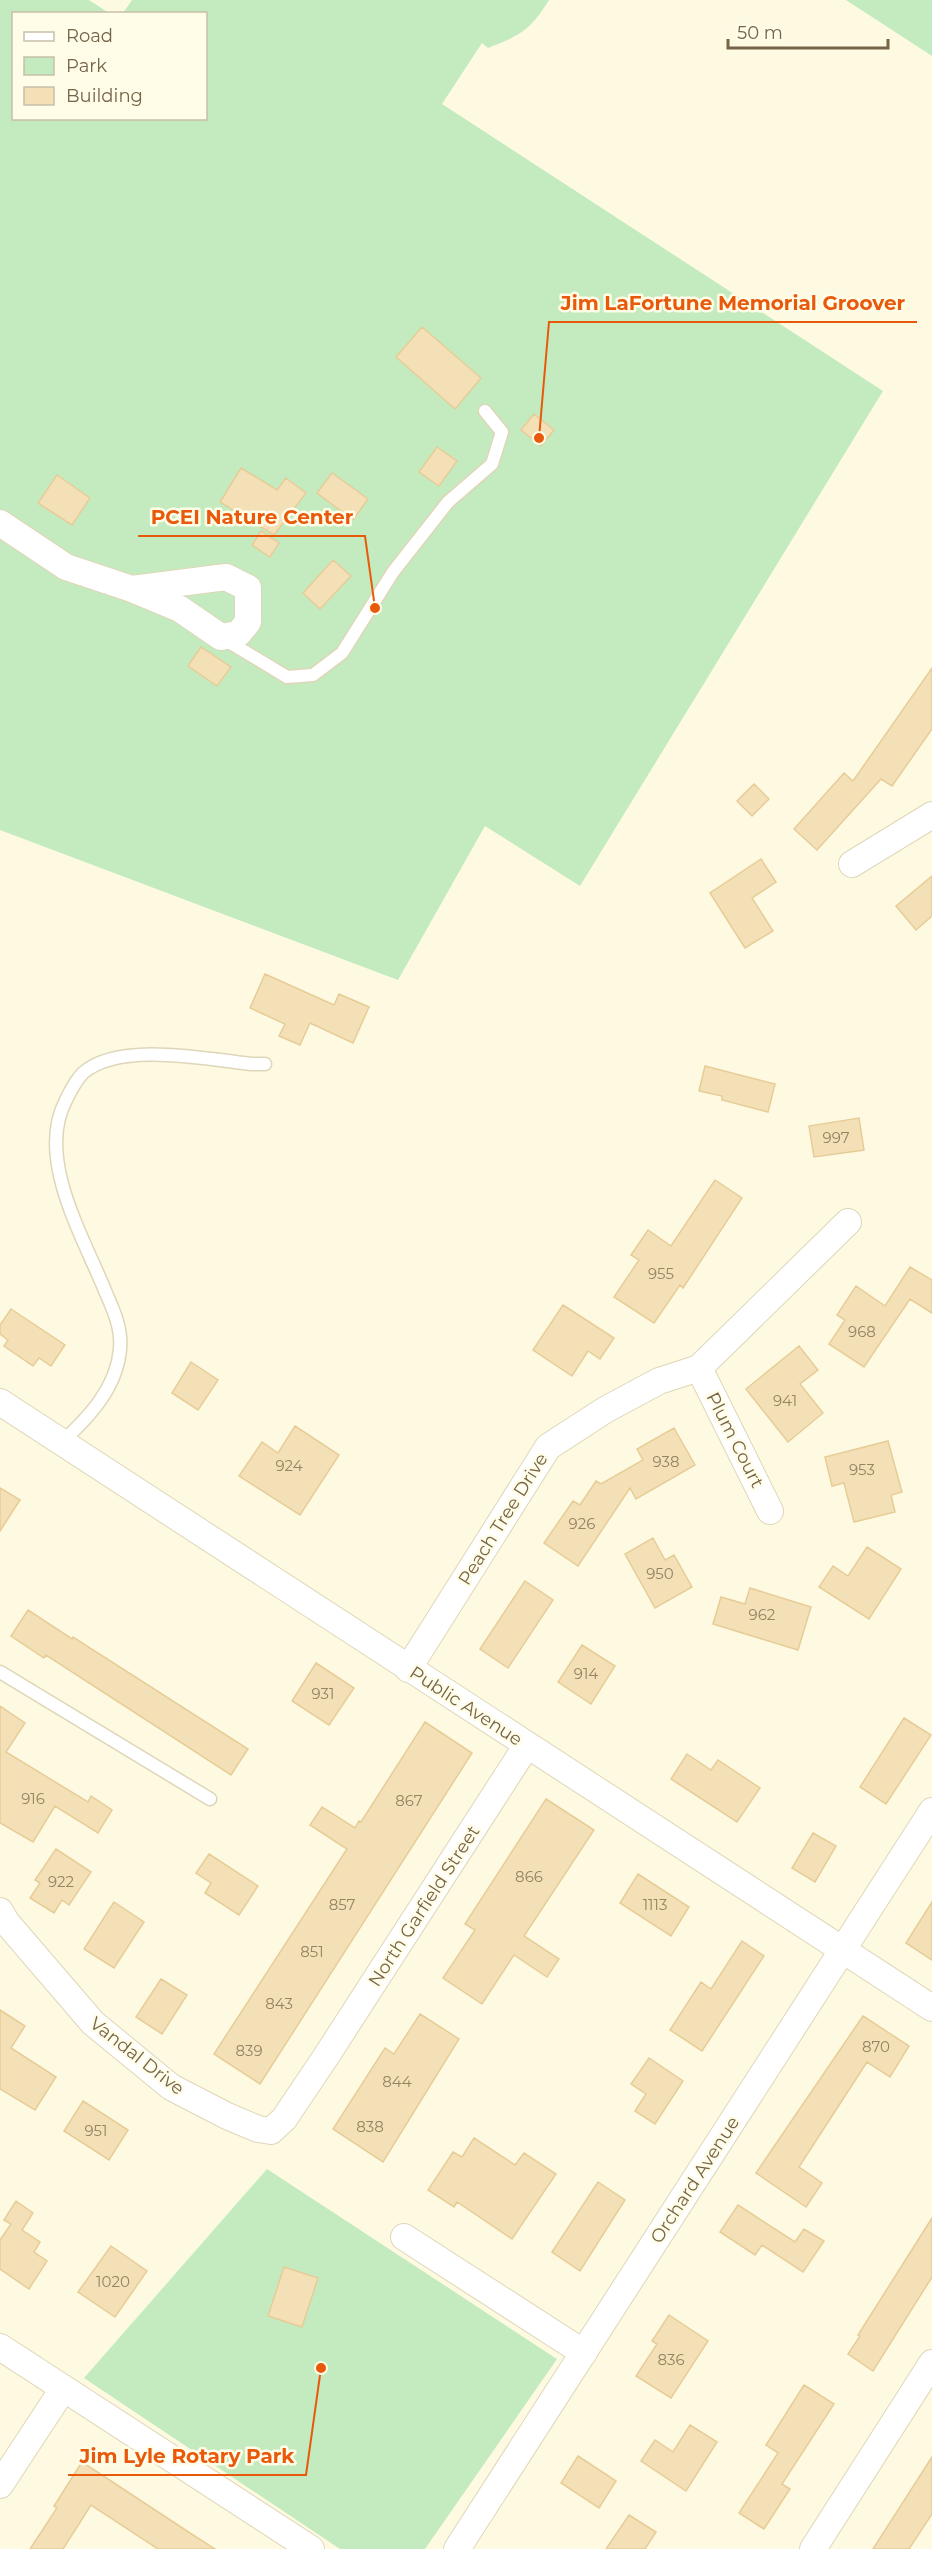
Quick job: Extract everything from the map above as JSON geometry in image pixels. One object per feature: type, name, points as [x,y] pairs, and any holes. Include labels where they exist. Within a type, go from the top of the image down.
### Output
[{"type":"street","points":[[0,523],[66,567],[132,589],[180,609],[221,637],[238,634],[248,622],[248,588],[226,577],[132,589]]},
{"type":"street","points":[[852,864],[932,815]]},
{"type":"street","name":"Peach Tree Drive","points":[[408,1669],[548,1447],[605,1410],[659,1381],[699,1368],[848,1222]]},
{"type":"street","name":"Plum Court","points":[[699,1368],[770,1511]]},
{"type":"street","name":"Public Avenue","points":[[0,1402],[60,1444],[932,2008]]},
{"type":"street","name":"North Garfield Street","points":[[320,2066],[527,1745]]},
{"type":"street","name":"Orchard Avenue","points":[[457,2549],[932,1811]]},
{"type":"street","name":"Vandal Drive","points":[[0,1911],[6,1923],[93,2023],[171,2087],[227,2116],[258,2129],[271,2131],[284,2119],[320,2066]]},
{"type":"street","points":[[404,2237],[584,2353]]},
{"type":"street","points":[[0,2347],[311,2549]]},
{"type":"street","points":[[813,2549],[932,2362]]},
{"type":"street","points":[[0,2486],[63,2389]]},
{"type":"lane","points":[[221,637],[287,677],[313,675],[342,653],[393,572],[448,502],[492,464],[502,432],[485,411]]},
{"type":"lane","points":[[60,1444],[92,1413],[117,1368],[120,1348],[119,1326],[69,1206],[55,1152],[58,1113],[75,1082],[84,1072],[126,1056],[146,1054],[264,1064]]},
{"type":"lane","points":[[0,1672],[210,1799]]},
{"type":"green space","points":[[0,0],[89,0],[107,12],[12,12],[12,120],[207,120],[207,12],[124,12],[132,0],[549,0],[523,31],[488,48],[482,43],[442,104],[883,391],[580,886],[485,826],[398,980],[0,830]]},
{"type":"green space","points":[[846,0],[932,0],[932,56]]},
{"type":"green space","points":[[267,2169],[557,2359],[425,2549],[340,2549],[84,2378]]},
{"type":"building","points":[[422,327],[481,378],[455,409],[396,357]]},
{"type":"building","points":[[534,414],[554,430],[541,446],[521,430]]},
{"type":"building","points":[[437,447],[457,461],[439,486],[419,472]]},
{"type":"building","points":[[241,468],[277,490],[286,478],[306,493],[274,535],[220,502]]},
{"type":"building","points":[[332,473],[368,499],[353,520],[317,493]]},
{"type":"building","points":[[57,475],[90,498],[72,525],[38,503]]},
{"type":"building","points":[[261,531],[279,543],[270,557],[252,545]]},
{"type":"building","points":[[333,560],[351,576],[320,609],[303,593]]},
{"type":"building","points":[[201,647],[231,667],[217,686],[188,666]]},
{"type":"building","points":[[932,668],[932,729],[892,786],[881,779],[817,850],[794,829],[844,773],[853,781]]},
{"type":"building","points":[[754,784],[769,799],[752,816],[737,801]]},
{"type":"building","points":[[761,859],[776,882],[752,898],[773,931],[745,948],[710,893]]},
{"type":"building","points":[[932,876],[932,916],[916,930],[896,906]]},
{"type":"building","points":[[265,974],[334,1005],[339,994],[369,1007],[353,1043],[310,1023],[300,1045],[279,1036],[285,1024],[250,1008]]},
{"type":"building","points":[[705,1066],[775,1084],[768,1112],[722,1100],[722,1096],[699,1091]]},
{"type":"building","points":[[859,1118],[864,1150],[814,1157],[809,1126]]},
{"type":"building","points":[[715,1180],[742,1198],[683,1288],[680,1285],[654,1323],[614,1297],[639,1260],[631,1255],[648,1230],[671,1246]]},
{"type":"building","points":[[910,1267],[932,1280],[932,1313],[910,1299],[864,1367],[829,1344],[845,1320],[837,1315],[856,1286],[885,1306]]},
{"type":"building","points":[[563,1305],[614,1338],[600,1359],[588,1351],[572,1376],[533,1350]]},
{"type":"building","points":[[11,1309],[65,1345],[51,1366],[39,1358],[33,1366],[4,1346],[8,1340],[0,1334],[0,1325]]},
{"type":"building","points":[[799,1346],[818,1370],[800,1384],[823,1413],[788,1442],[746,1389]]},
{"type":"building","points":[[191,1362],[218,1380],[198,1410],[172,1393]]},
{"type":"building","points":[[295,1426],[339,1455],[300,1515],[239,1476],[262,1442],[278,1453]]},
{"type":"building","points":[[674,1428],[695,1465],[636,1499],[630,1488],[578,1566],[544,1543],[573,1501],[580,1505],[596,1481],[601,1484],[643,1460],[637,1449]]},
{"type":"building","points":[[888,1441],[902,1492],[891,1495],[895,1512],[854,1522],[844,1483],[832,1486],[825,1457]]},
{"type":"building","points":[[0,1488],[20,1500],[0,1531]]},
{"type":"building","points":[[653,1538],[665,1560],[674,1555],[692,1587],[655,1608],[625,1554]]},
{"type":"building","points":[[867,1547],[901,1569],[869,1619],[819,1587],[833,1566],[848,1576]]},
{"type":"building","points":[[525,1581],[553,1600],[508,1668],[480,1649]]},
{"type":"building","points":[[750,1588],[811,1607],[798,1650],[713,1624],[721,1597],[745,1604]]},
{"type":"building","points":[[28,1610],[248,1749],[231,1775],[46,1655],[44,1658],[11,1636]]},
{"type":"building","points":[[582,1645],[615,1666],[591,1704],[558,1682]]},
{"type":"building","points":[[316,1663],[354,1688],[329,1725],[292,1701]]},
{"type":"building","points":[[0,1706],[25,1723],[6,1752],[88,1802],[91,1796],[112,1810],[98,1833],[55,1806],[33,1842],[0,1823]]},
{"type":"building","points":[[904,1718],[931,1735],[886,1804],[860,1787]]},
{"type":"building","points":[[425,1722],[472,1753],[260,2084],[214,2054],[347,1849],[310,1825],[322,1807],[355,1828]]},
{"type":"building","points":[[687,1754],[711,1770],[718,1760],[760,1788],[737,1822],[671,1779]]},
{"type":"building","points":[[546,1799],[594,1830],[524,1936],[559,1959],[547,1977],[514,1955],[482,2004],[443,1978],[475,1930],[465,1924]]},
{"type":"building","points":[[813,1833],[836,1846],[815,1882],[792,1868]]},
{"type":"building","points":[[56,1849],[91,1872],[69,1905],[62,1900],[54,1913],[30,1898],[40,1883],[35,1880]]},
{"type":"building","points":[[209,1854],[258,1886],[239,1915],[205,1893],[211,1883],[196,1873]]},
{"type":"building","points":[[638,1874],[689,1907],[671,1936],[620,1903]]},
{"type":"building","points":[[114,1902],[144,1922],[114,1968],[84,1949]]},
{"type":"building","points":[[932,1902],[932,1960],[906,1943]]},
{"type":"building","points":[[742,1941],[764,1956],[702,2051],[670,2030],[701,1982],[711,1989]]},
{"type":"building","points":[[161,1979],[187,1995],[162,2034],[136,2017]]},
{"type":"building","points":[[0,2010],[25,2026],[11,2048],[56,2077],[35,2110],[0,2089]]},
{"type":"building","points":[[420,2014],[459,2039],[383,2162],[333,2129],[385,2048],[394,2054]]},
{"type":"building","points":[[863,2016],[909,2046],[890,2077],[867,2062],[799,2167],[822,2183],[806,2207],[756,2173]]},
{"type":"building","points":[[649,2058],[683,2081],[655,2124],[635,2111],[646,2094],[631,2084]]},
{"type":"building","points":[[83,2101],[128,2130],[109,2160],[64,2131]]},
{"type":"building","points":[[474,2138],[515,2165],[524,2153],[556,2174],[512,2239],[457,2202],[454,2207],[428,2190],[453,2152],[462,2157]]},
{"type":"building","points":[[598,2182],[625,2200],[580,2271],[552,2252]]},
{"type":"building","points":[[16,2201],[33,2213],[22,2230],[40,2242],[34,2252],[47,2261],[29,2289],[0,2269],[0,2240],[11,2224],[4,2220]]},
{"type":"building","points":[[738,2205],[795,2242],[804,2229],[824,2241],[803,2272],[762,2245],[755,2255],[720,2232]]},
{"type":"building","points":[[932,2218],[932,2277],[873,2371],[848,2354]]},
{"type":"building","points":[[111,2246],[147,2271],[115,2317],[78,2292]]},
{"type":"building","points":[[284,2267],[318,2278],[302,2327],[268,2316]]},
{"type":"building","points":[[669,2315],[708,2341],[671,2398],[636,2376],[657,2344],[652,2341]]},
{"type":"building","points":[[804,2385],[834,2404],[782,2484],[790,2489],[764,2529],[739,2513],[778,2453],[766,2445]]},
{"type":"building","points":[[690,2425],[717,2442],[686,2491],[641,2461],[655,2440],[673,2452]]},
{"type":"building","points":[[578,2456],[616,2481],[599,2508],[561,2483]]},
{"type":"building","points":[[932,2457],[932,2514],[909,2549],[873,2549]]},
{"type":"building","points":[[82,2462],[215,2549],[158,2549],[91,2505],[63,2549],[30,2549],[57,2508],[54,2506]]},
{"type":"building","points":[[629,2515],[656,2532],[645,2549],[606,2549]]},
{"type":"place","name":"Jim LaFortune Memorial Groover","points":[[539,438]]},
{"type":"place","name":"PCEI Nature Center","points":[[375,608]]},
{"type":"place","name":"Jim Lyle Rotary Park","points":[[321,2368]]}]
